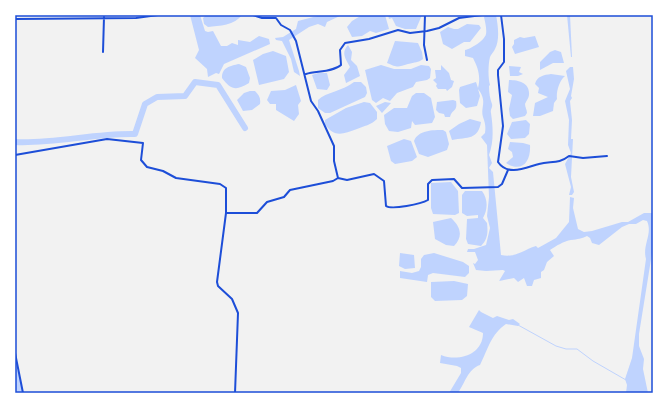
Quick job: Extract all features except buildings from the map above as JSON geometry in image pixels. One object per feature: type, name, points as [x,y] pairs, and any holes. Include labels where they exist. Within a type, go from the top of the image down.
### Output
[{"type":"street","points":[[15,19],[104,17],[136,18],[158,15]]},
{"type":"street","points":[[253,15],[262,18],[276,18],[281,25],[290,30],[296,41],[306,74],[311,101],[318,111],[334,146],[334,160],[338,178]]},
{"type":"street","points":[[425,15],[423,32],[427,60]]},
{"type":"street","points":[[306,74],[319,70],[331,70],[341,65],[340,50],[345,43],[369,39],[398,30],[410,33],[423,32],[439,28],[459,18],[482,15]]},
{"type":"street","points":[[501,15],[504,39],[504,62],[498,70],[498,75],[503,126],[501,153],[498,162],[508,170],[563,161],[569,156],[584,158],[608,156]]},
{"type":"street","points":[[103,52],[104,17]]},
{"type":"street","points":[[15,155],[107,139],[142,143],[140,160],[147,167],[162,171],[180,179],[224,186],[227,193],[226,212],[217,282],[222,290],[232,299],[238,313],[235,393]]},
{"type":"street","points":[[226,212],[257,213],[267,202],[284,197],[290,190],[333,181],[338,178],[346,180],[371,174],[378,175],[384,181],[385,203],[390,208],[428,200],[428,184],[432,180],[454,179],[462,188],[495,187],[502,184],[508,170]]},
{"type":"street","points":[[15,353],[23,393]]},
{"type":"water","points":[[190,15],[200,15],[205,31],[213,31],[221,46],[227,46],[232,43],[238,45],[238,40],[250,42],[259,36],[269,39],[270,44],[224,64],[219,74],[216,73],[208,77],[207,69],[195,58],[199,50]]},
{"type":"water","points":[[206,15],[242,15],[231,23],[208,27],[204,24],[203,18]]},
{"type":"water","points":[[321,15],[342,15],[327,22],[325,27],[318,24],[309,27],[289,40],[300,76],[294,72],[291,59],[282,41],[276,40],[275,38],[283,37],[296,29],[298,21]]},
{"type":"water","points":[[362,15],[385,15],[389,29],[376,33],[370,31],[362,36],[352,37],[347,27],[352,21]]},
{"type":"water","points":[[388,15],[422,15],[416,29],[405,29],[396,26],[392,18],[389,19]]},
{"type":"water","points":[[486,15],[496,15],[498,28],[498,41],[495,50],[490,57],[489,68],[489,91],[492,105],[491,112],[493,134],[489,155],[492,163],[489,168],[493,172],[501,255],[515,255],[536,246],[538,248],[556,238],[569,222],[570,197],[574,198],[573,208],[578,229],[584,232],[622,222],[628,222],[644,213],[653,213],[653,247],[639,334],[639,346],[644,359],[643,369],[648,393],[626,393],[627,385],[625,379],[632,358],[646,259],[645,249],[649,230],[647,221],[643,220],[636,224],[629,224],[622,227],[599,245],[592,243],[590,238],[587,236],[557,245],[550,250],[554,256],[547,262],[544,270],[541,272],[541,278],[534,280],[532,286],[527,286],[524,278],[518,282],[514,278],[499,281],[505,271],[503,270],[476,270],[473,263],[475,264],[478,260],[475,252],[467,252],[468,249],[474,249],[486,245],[490,228],[487,216],[489,197],[487,145],[481,137],[485,133],[485,123],[482,113],[483,97],[478,89],[480,96],[477,106],[466,108],[460,103],[459,90],[460,87],[476,82],[478,88],[478,69],[473,58],[465,56],[465,50],[477,44],[485,36],[486,30],[484,17]]},
{"type":"water","points":[[567,15],[570,15],[572,57],[571,57]]},
{"type":"water","points":[[467,24],[479,25],[481,28],[470,42],[464,42],[452,49],[443,44],[440,32],[448,27],[458,29]]},
{"type":"water","points":[[535,36],[539,47],[515,54],[512,47],[514,40],[520,37],[524,38]]},
{"type":"water","points":[[395,41],[418,43],[423,59],[418,62],[400,66],[387,63]]},
{"type":"water","points":[[348,45],[352,52],[351,60],[357,66],[360,76],[346,83],[344,75],[350,67],[344,53]]},
{"type":"water","points":[[555,50],[561,52],[564,63],[553,63],[540,70],[540,62],[550,52]]},
{"type":"water","points":[[273,51],[286,56],[289,72],[284,79],[259,85],[253,60],[263,54]]},
{"type":"water","points":[[239,64],[246,67],[250,78],[249,83],[241,87],[234,88],[225,82],[222,78],[222,74],[225,69]]},
{"type":"water","points":[[381,65],[394,69],[411,69],[421,65],[429,66],[431,69],[430,78],[416,82],[413,87],[397,93],[390,101],[383,98],[376,103],[372,100],[365,70]]},
{"type":"water","points":[[441,65],[449,73],[451,80],[454,81],[452,87],[447,91],[446,89],[438,89],[436,86],[437,84],[433,80],[436,78],[435,70],[441,70]]},
{"type":"water","points":[[509,66],[521,67],[519,72],[523,74],[518,76],[510,76]]},
{"type":"water","points":[[570,67],[573,67],[574,79],[571,96],[572,98],[570,101],[572,120],[571,139],[573,139],[571,177],[574,192],[572,195],[569,195],[571,187],[565,164],[571,153],[568,145],[569,120],[565,101],[570,89],[566,71]]},
{"type":"water","points":[[327,73],[330,85],[327,90],[317,89],[312,75]]},
{"type":"water","points":[[551,74],[565,76],[558,87],[557,99],[554,103],[553,111],[540,116],[533,116],[535,103],[548,97],[538,93],[539,88],[535,84],[536,81],[541,76]]},
{"type":"water","points":[[509,80],[523,83],[528,88],[529,97],[525,104],[527,113],[525,116],[513,119],[510,116],[509,109],[512,95],[508,92]]},
{"type":"water","points":[[354,82],[361,82],[366,87],[367,93],[365,97],[330,113],[325,113],[318,108],[318,100],[321,97]]},
{"type":"water","points":[[296,85],[301,101],[298,105],[299,114],[294,121],[276,110],[276,104],[270,104],[267,100],[271,91],[285,90]]},
{"type":"water","points":[[255,91],[258,94],[260,104],[252,110],[243,111],[237,100],[244,93]]},
{"type":"water","points":[[416,93],[424,93],[431,98],[435,117],[432,123],[415,125],[412,121],[411,128],[398,132],[389,131],[385,124],[384,115],[394,108],[407,108],[412,96]]},
{"type":"water","points":[[456,101],[456,109],[450,117],[445,117],[444,114],[439,113],[436,110],[437,102]]},
{"type":"water","points":[[364,102],[370,103],[377,112],[377,119],[372,123],[352,131],[339,134],[332,131],[325,124],[325,120],[346,108]]},
{"type":"water","points":[[385,102],[391,103],[382,113],[376,106]]},
{"type":"water","points":[[470,119],[481,122],[480,128],[475,135],[467,138],[452,140],[449,131]]},
{"type":"water","points":[[526,120],[530,124],[529,134],[525,138],[511,139],[507,134],[512,122]]},
{"type":"water","points":[[443,130],[446,132],[449,144],[447,150],[428,157],[419,154],[414,141],[416,137],[426,131]]},
{"type":"water","points":[[404,139],[411,141],[417,157],[412,161],[395,164],[391,161],[387,146]]},
{"type":"water","points":[[510,142],[530,145],[527,161],[521,166],[512,166],[506,163],[513,157],[512,152],[508,149]]},
{"type":"water","points":[[451,182],[458,191],[459,213],[455,215],[433,214],[431,208],[431,183]]},
{"type":"water","points":[[465,191],[482,191],[485,197],[486,208],[483,218],[487,223],[487,232],[485,241],[481,246],[468,244],[466,239],[467,219],[478,218],[478,215],[467,216],[462,213],[462,195]]},
{"type":"water","points":[[451,218],[457,224],[460,231],[459,239],[454,246],[446,245],[435,239],[433,222]]},
{"type":"water","points":[[400,253],[414,255],[415,268],[405,269],[399,266]]},
{"type":"water","points":[[434,253],[463,262],[469,266],[469,273],[465,277],[433,273],[428,275],[427,282],[400,278],[400,271],[412,273],[419,271],[421,267],[421,259],[424,255]]},
{"type":"water","points":[[454,281],[468,284],[467,296],[462,300],[435,301],[431,297],[431,282]]},
{"type":"water","points":[[479,310],[493,318],[497,316],[509,320],[513,319],[520,324],[518,326],[506,324],[501,328],[490,342],[480,365],[472,370],[458,393],[449,393],[461,373],[461,368],[440,363],[441,355],[455,358],[462,357],[468,355],[479,347],[482,341],[483,333],[469,327]]},
{"type":"waterway","points":[[15,142],[135,134],[145,104],[157,97],[185,96],[195,82],[218,85],[245,128]]},
{"type":"waterway","points":[[518,325],[556,346],[566,349],[577,349],[593,361],[626,380]]},
{"type":"waterway","points":[[15,372],[20,393]]}]
